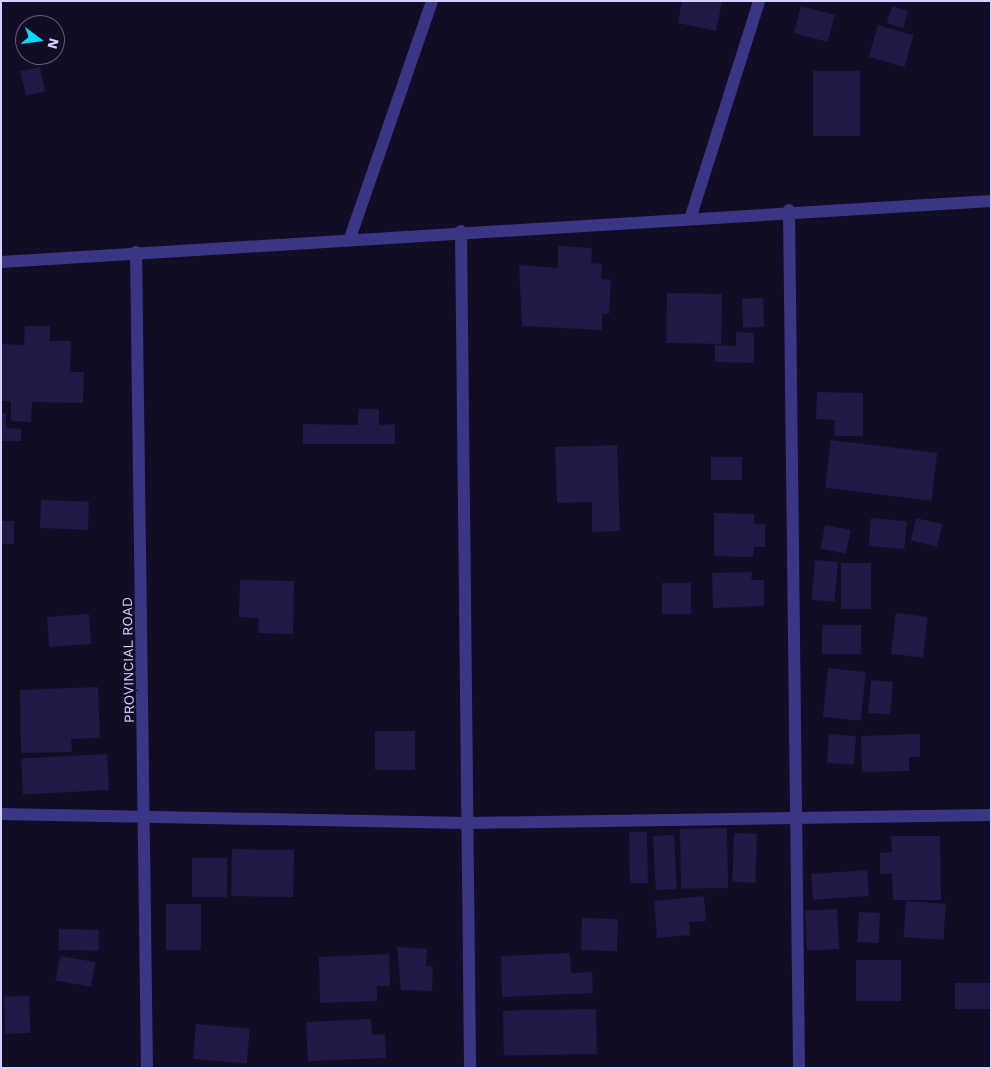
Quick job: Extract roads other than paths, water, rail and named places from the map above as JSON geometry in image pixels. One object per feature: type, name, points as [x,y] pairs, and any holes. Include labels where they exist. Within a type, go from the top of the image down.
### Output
[{"type":"street","points":[[350,238],[432,1]]},
{"type":"street","points":[[691,216],[759,1]]},
{"type":"street","points":[[1,262],[691,216],[991,201]]},
{"type":"street","points":[[789,210],[800,817],[799,1068]]},
{"type":"street","points":[[460,231],[470,1068]]},
{"type":"street","name":"PROVINCIAL ROAD","points":[[136,252],[147,1068]]},
{"type":"street","points":[[1,814],[145,814],[467,823],[991,815]]}]
